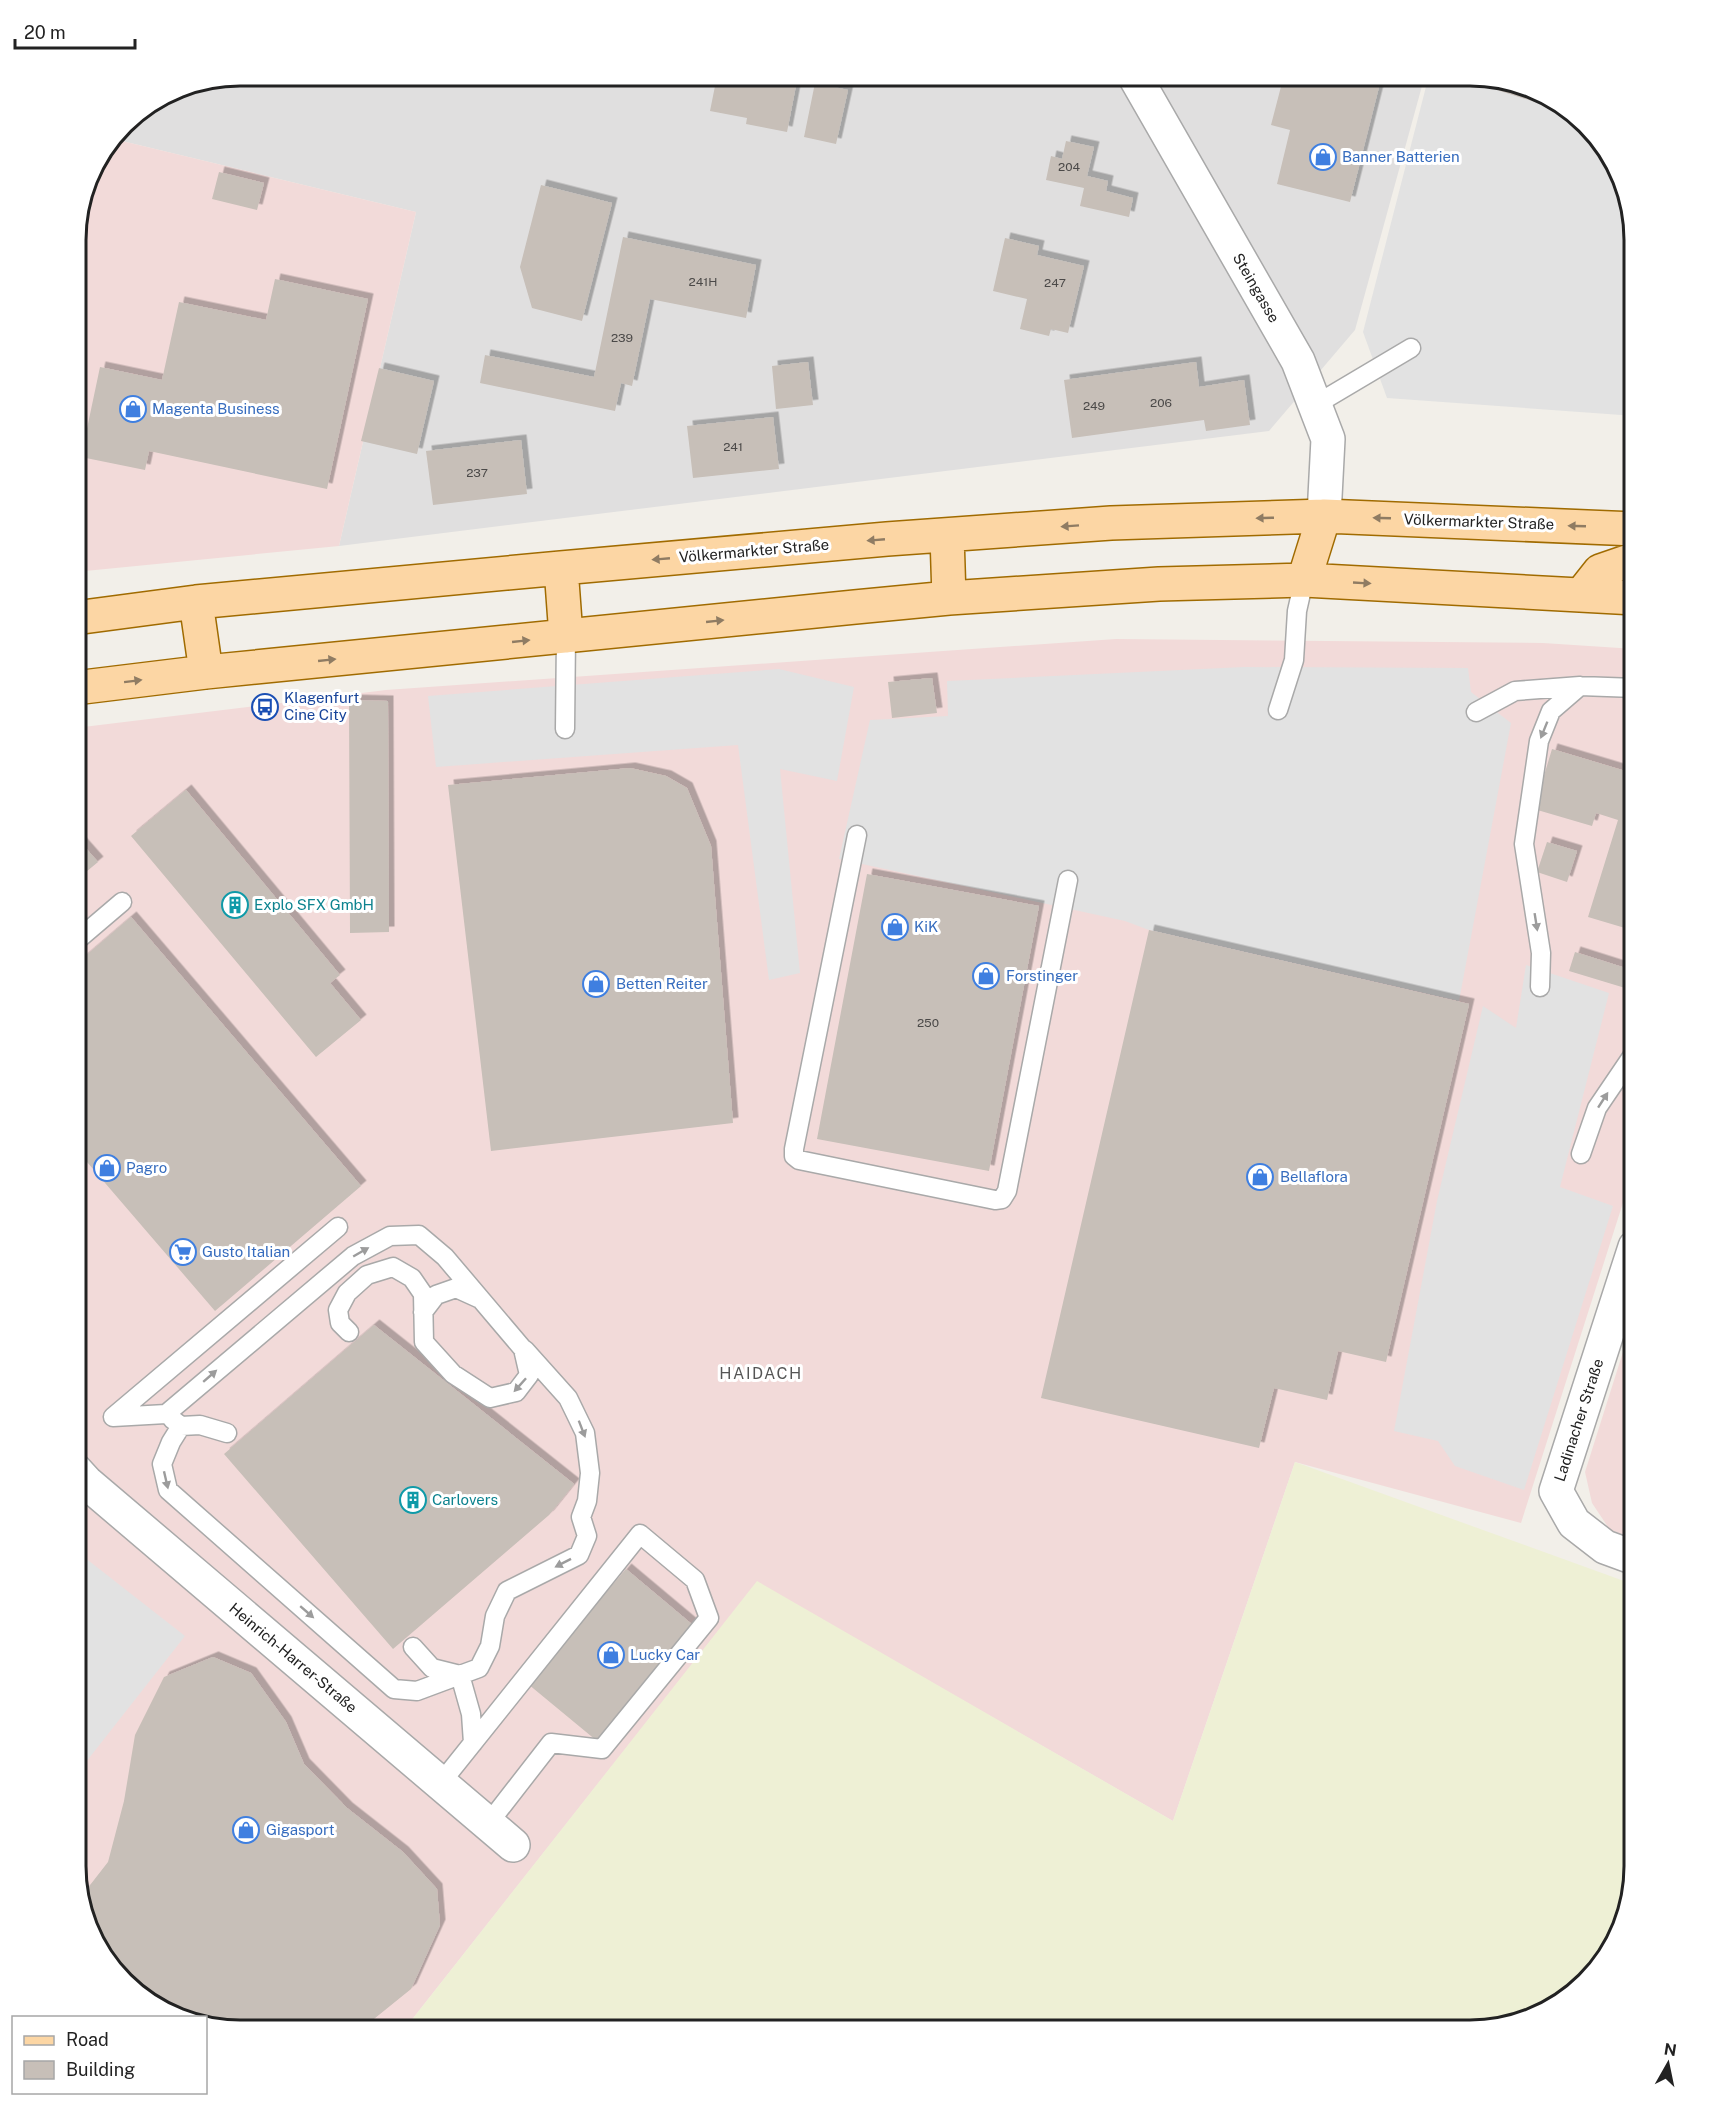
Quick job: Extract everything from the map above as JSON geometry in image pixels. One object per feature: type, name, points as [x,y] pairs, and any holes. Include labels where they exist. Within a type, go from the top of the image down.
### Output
[{"type":"main road","name":"Völkermarkter Straße","points":[[86,617],[196,602],[561,568],[1111,523],[1324,516],[1624,529]]},
{"type":"main road","points":[[1304,580],[1324,516]]},
{"type":"main road","points":[[947,535],[949,598]]},
{"type":"main road","points":[[1581,595],[1600,571],[1624,563]]},
{"type":"main road","points":[[561,568],[566,636]]},
{"type":"main road","points":[[86,687],[206,672],[949,598],[1159,584],[1304,580],[1624,597]]},
{"type":"main road","points":[[196,602],[206,672]]},
{"type":"street","name":"Steingasse","points":[[1140,86],[1298,361],[1328,439],[1324,516]]},
{"type":"street","name":"Ladinacher Straße","points":[[1624,1281],[1556,1491],[1574,1523],[1605,1547],[1624,1554]]},
{"type":"street","name":"Heinrich-Harrer-Straße","points":[[86,1482],[513,1845]]},
{"type":"lane","points":[[1315,405],[1411,348]]},
{"type":"lane","points":[[1278,710],[1294,660],[1298,611],[1304,580]]},
{"type":"lane","points":[[565,729],[566,636]]},
{"type":"lane","points":[[1476,712],[1515,691],[1580,686],[1624,688]]},
{"type":"lane","points":[[1540,987],[1542,953],[1524,844],[1539,741],[1551,711],[1580,686]]},
{"type":"lane","points":[[857,835],[794,1149],[794,1156],[799,1160],[995,1200],[1002,1199],[1009,1179],[1068,880]]},
{"type":"lane","points":[[86,933],[123,902]]},
{"type":"lane","points":[[1581,1154],[1598,1108],[1624,1069]]},
{"type":"lane","points":[[181,1426],[162,1464],[168,1490],[394,1689],[417,1691],[479,1668],[490,1646],[495,1616],[507,1590],[579,1555],[587,1536],[581,1516],[587,1501],[590,1473],[585,1433],[568,1398],[445,1257],[419,1235],[390,1236],[353,1256],[166,1414],[112,1417],[338,1227]]},
{"type":"lane","points":[[349,1332],[340,1323],[338,1310],[348,1293],[367,1275],[393,1267],[412,1278],[423,1294],[424,1342],[453,1374],[490,1398],[516,1392],[530,1375],[523,1349]]},
{"type":"lane","points":[[423,1312],[436,1295],[456,1288],[483,1300]]},
{"type":"lane","points":[[166,1414],[181,1426],[200,1425],[227,1433]]},
{"type":"lane","points":[[441,1784],[640,1534],[695,1580],[709,1618],[602,1749],[551,1743],[488,1824]]},
{"type":"lane","points":[[413,1647],[432,1668],[460,1675]]},
{"type":"lane","points":[[460,1675],[471,1714],[473,1743]]},
{"type":"shaded area","points":[[239,86],[1422,86],[1355,330],[1269,431],[339,546],[416,212],[122,141],[154,111],[181,97],[209,88]]},
{"type":"shaded area","points":[[1426,86],[1501,88],[1529,97],[1556,111],[1572,124],[1599,154],[1609,171],[1622,209],[1623,219],[1624,415],[1387,398],[1363,332]]},
{"type":"shaded area","points":[[122,140],[416,212],[339,546],[86,571],[86,229],[97,181],[106,162]]},
{"type":"shaded area","points":[[1116,639],[1543,643],[1624,648],[1624,1200],[1521,1523],[1295,1462],[1173,1821],[757,1582],[412,2020],[229,2020],[209,2018],[190,2012],[154,1995],[124,1968],[111,1952],[101,1935],[88,1897],[87,1887],[86,727],[386,690]]},
{"type":"shaded area","points":[[1244,667],[1468,668],[1471,692],[1511,723],[1459,1001],[1149,930],[1125,921],[839,859],[870,720],[948,716],[947,681]]},
{"type":"shaded area","points":[[779,669],[854,687],[837,781],[780,769],[800,973],[769,980],[738,745],[436,767],[428,696]]},
{"type":"shaded area","points":[[1526,965],[1609,993],[1560,1187],[1613,1206],[1524,1490],[1455,1466],[1438,1441],[1394,1431],[1437,1201],[1483,1006],[1516,1028]]},
{"type":"shaded area","points":[[1624,1349],[1624,1535],[1610,1530],[1592,1503],[1585,1472]]},
{"type":"shaded area","points":[[86,1559],[185,1636],[86,1762]]},
{"type":"green space","points":[[1295,1462],[1624,1581],[1624,1867],[1622,1897],[1609,1935],[1586,1968],[1556,1995],[1520,2012],[1491,2019],[1471,2020],[412,2020],[757,1581],[1173,1821]]},
{"type":"building","points":[[715,86],[796,86],[787,132],[746,124],[747,118],[710,111]]},
{"type":"building","points":[[814,86],[848,90],[836,144],[804,137]]},
{"type":"building","name":"Banner Batterien","points":[[1281,86],[1379,86],[1350,202],[1277,184],[1290,130],[1271,125]]},
{"type":"building","points":[[1501,88],[1548,106],[1497,90]]},
{"type":"building","points":[[1066,141],[1094,147],[1087,176],[1108,181],[1106,191],[1133,198],[1129,217],[1080,206],[1084,188],[1046,180],[1051,156],[1062,159]]},
{"type":"building","points":[[219,172],[264,183],[257,210],[212,199]]},
{"type":"building","points":[[541,185],[612,203],[582,321],[532,308],[520,267]]},
{"type":"building","points":[[623,237],[756,265],[746,318],[650,299],[632,386],[621,383],[615,411],[480,383],[485,355],[594,377]]},
{"type":"building","points":[[1005,238],[1039,246],[1037,255],[1084,266],[1068,333],[1051,329],[1049,336],[1020,329],[1027,299],[993,291]]},
{"type":"building","points":[[275,279],[368,299],[327,489],[149,451],[145,470],[86,458],[86,433],[100,367],[162,380],[179,302],[266,320]]},
{"type":"building","points":[[808,362],[813,405],[776,409],[772,366]]},
{"type":"building","points":[[1196,362],[1199,387],[1244,380],[1250,425],[1206,431],[1204,420],[1072,438],[1064,380]]},
{"type":"building","points":[[379,368],[434,381],[417,454],[361,441]]},
{"type":"building","points":[[773,417],[779,469],[693,478],[687,426]]},
{"type":"building","points":[[521,440],[527,494],[433,505],[426,451]]},
{"type":"building","points":[[932,678],[937,713],[892,718],[888,682]]},
{"type":"building","points":[[349,700],[388,701],[389,932],[350,933]]},
{"type":"building","points":[[1552,749],[1624,771],[1624,928],[1588,917],[1618,820],[1596,813],[1592,826],[1534,809]]},
{"type":"building","name":"Betten Reiter","points":[[630,768],[666,776],[687,788],[711,846],[733,1123],[491,1151],[448,785]]},
{"type":"building","name":"Explo SFX GmbH","points":[[186,790],[340,975],[330,983],[361,1020],[316,1057],[131,836]]},
{"type":"building","points":[[1547,842],[1577,851],[1567,882],[1537,872]]},
{"type":"building","points":[[86,848],[98,862],[86,872]]},
{"type":"building","points":[[867,874],[1039,906],[989,1171],[817,1139]]},
{"type":"building","points":[[131,917],[361,1186],[215,1311],[86,1161],[86,956]]},
{"type":"building","name":"Bellaflora","points":[[1149,930],[1469,1004],[1386,1362],[1338,1351],[1327,1400],[1274,1388],[1259,1448],[1041,1398]]},
{"type":"building","points":[[1575,952],[1624,968],[1624,988],[1569,971]]},
{"type":"building","name":"Carlovers","points":[[374,1325],[574,1484],[549,1515],[393,1649],[224,1454]]},
{"type":"building","name":"Lucky Car","points":[[626,1569],[694,1626],[597,1741],[528,1684]]},
{"type":"building","name":"Gigasport","points":[[213,1657],[251,1673],[286,1722],[304,1764],[347,1808],[403,1852],[437,1889],[440,1925],[411,1989],[373,2020],[209,2018],[171,2005],[154,1995],[124,1968],[111,1952],[101,1935],[87,1889],[108,1862],[124,1801],[135,1735],[164,1677]]},
{"type":"place","name":"Banner Batterien","points":[[1323,157]]},
{"type":"place","name":"Magenta Business","points":[[133,409]]},
{"type":"place","name":"Klagenfurt Cine City","points":[[265,707]]},
{"type":"place","name":"Explo SFX GmbH","points":[[235,905]]},
{"type":"place","name":"KiK","points":[[895,927]]},
{"type":"place","name":"Forstinger","points":[[986,976]]},
{"type":"place","name":"Betten Reiter","points":[[596,984]]},
{"type":"place","name":"Pagro","points":[[107,1168]]},
{"type":"place","name":"Bellaflora","points":[[1260,1177]]},
{"type":"place","name":"Gusto Italian","points":[[183,1252]]},
{"type":"place","name":"Carlovers","points":[[413,1500]]},
{"type":"place","name":"Lucky Car","points":[[611,1655]]},
{"type":"place","name":"Gigasport","points":[[246,1830]]},
{"type":"district","name":"HAIDACH","points":[[761,1373]]}]
